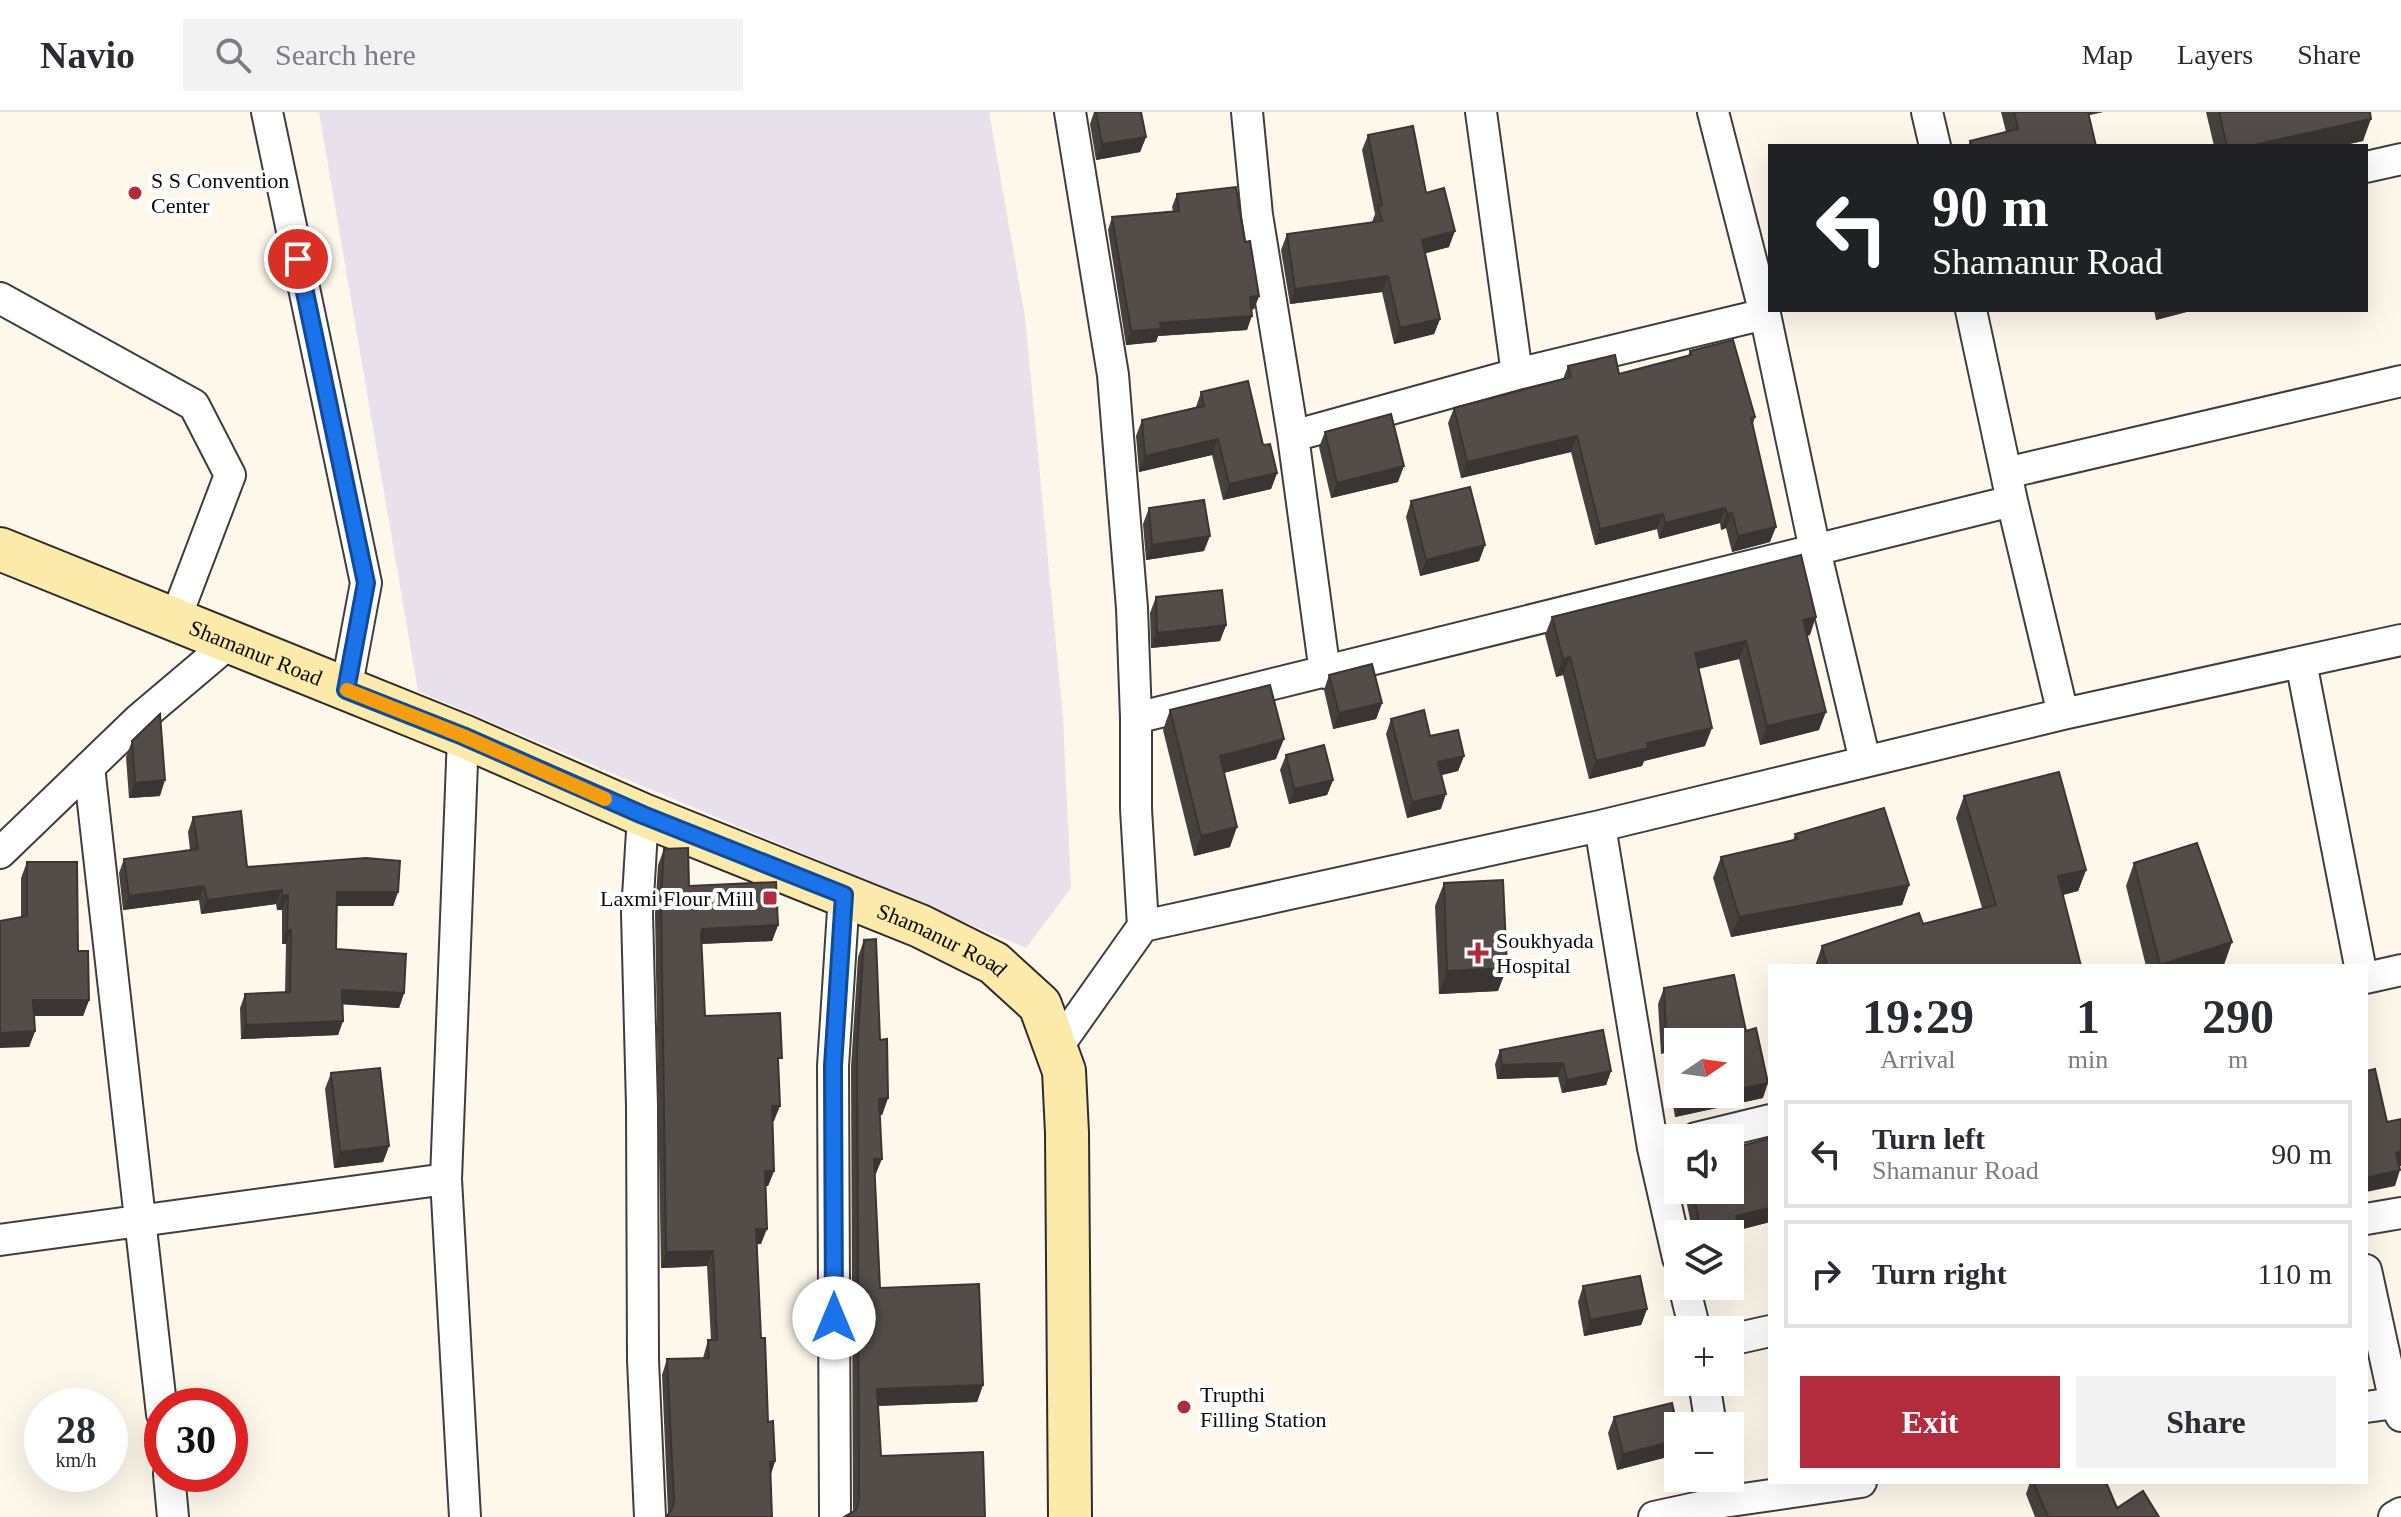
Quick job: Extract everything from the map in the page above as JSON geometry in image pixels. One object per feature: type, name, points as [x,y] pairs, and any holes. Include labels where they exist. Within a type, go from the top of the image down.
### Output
[{"type":"main road","name":"Shamanur Road","points":[[0,549],[463,736],[643,815],[920,926],[994,963],[1040,1005],[1064,1071],[1070,1517]]},
{"type":"street","points":[[267,112],[366,583],[346,690]]},
{"type":"street","points":[[1056,1049],[1143,926],[1136,809],[1132,608],[1113,375],[1070,112]]},
{"type":"street","points":[[1247,112],[1257,215],[1293,436],[1325,673]]},
{"type":"street","points":[[1481,112],[1517,374]]},
{"type":"street","points":[[1713,112],[1765,314],[1815,550],[1865,761]]},
{"type":"street","points":[[1927,112],[1935,144]]},
{"type":"street","points":[[2368,167],[2401,159]]},
{"type":"street","points":[[0,298],[194,405],[230,475],[175,620]]},
{"type":"street","points":[[1971,312],[2063,714]]},
{"type":"street","points":[[1293,436],[1517,374],[1765,314]]},
{"type":"street","points":[[1136,718],[1815,550],[2009,487],[2401,381]]},
{"type":"street","points":[[1143,926],[1600,826],[2063,714],[2401,640]]},
{"type":"street","points":[[0,853],[138,720],[229,643]]},
{"type":"street","points":[[2301,662],[2360,964]]},
{"type":"street","points":[[463,736],[446,1179],[465,1517]]},
{"type":"street","points":[[89,767],[159,1388]]},
{"type":"street","points":[[643,815],[637,913],[642,1106],[643,1360],[650,1517]]},
{"type":"street","points":[[1600,826],[1664,1140]]},
{"type":"street","points":[[835,1517],[833,1066],[844,895]]},
{"type":"street","points":[[2368,978],[2401,970]]},
{"type":"street","points":[[1744,1126],[1768,1120]]},
{"type":"street","points":[[0,1240],[446,1179]]},
{"type":"street","points":[[2368,1219],[2401,1213]]},
{"type":"street","points":[[2368,1281],[2391,1407]]},
{"type":"street","points":[[1744,1337],[1768,1331]]},
{"type":"street","points":[[1744,1489],[1826,1484]]},
{"type":"street","points":[[171,1492],[173,1517]]},
{"type":"street","points":[[1654,1517],[1716,1492]]},
{"type":"street","points":[[2394,1517],[2401,1513]]},
{"type":"shaded area","points":[[319,112],[989,112],[1025,317],[1063,718],[1071,888],[1026,948],[418,691]]},
{"type":"building","points":[[1096,112],[1141,112],[1146,137],[1102,144]]},
{"type":"building","points":[[2014,112],[2088,112],[2096,144],[1971,144],[1970,141],[2018,129]]},
{"type":"building","points":[[2219,112],[2370,112],[2371,119],[2258,144],[2227,144]]},
{"type":"building","points":[[1413,126],[1426,193],[1444,188],[1455,231],[1422,240],[1440,319],[1400,328],[1388,276],[1295,289],[1287,234],[1382,221],[1378,206],[1382,205],[1368,135]]},
{"type":"building","points":[[1236,187],[1245,242],[1250,241],[1259,296],[1250,297],[1252,316],[1160,323],[1161,329],[1131,331],[1112,217],[1179,211],[1177,194]]},
{"type":"building","points":[[1733,340],[1755,417],[1751,418],[1776,527],[1738,536],[1732,513],[1727,514],[1725,508],[1665,523],[1663,514],[1600,529],[1577,436],[1467,462],[1454,408],[1571,377],[1568,366],[1615,355],[1619,374]]},
{"type":"building","points":[[1248,381],[1263,445],[1270,444],[1277,473],[1229,484],[1218,439],[1145,456],[1142,420],[1204,406],[1201,392]]},
{"type":"building","points":[[1391,414],[1404,466],[1337,483],[1325,432]]},
{"type":"building","points":[[1470,487],[1485,545],[1426,560],[1411,501]]},
{"type":"building","points":[[1204,500],[1210,536],[1152,545],[1149,508]]},
{"type":"building","points":[[1801,555],[1816,617],[1803,620],[1826,712],[1767,726],[1746,641],[1695,653],[1712,728],[1647,743],[1648,748],[1596,761],[1570,657],[1563,659],[1552,617]]},
{"type":"building","points":[[1222,590],[1226,625],[1157,633],[1156,597]]},
{"type":"building","points":[[1372,664],[1382,703],[1339,713],[1329,675]]},
{"type":"building","points":[[1270,685],[1284,739],[1220,756],[1237,827],[1201,836],[1170,710]]},
{"type":"building","points":[[1424,710],[1430,736],[1458,730],[1464,756],[1438,762],[1446,794],[1412,802],[1391,719]]},
{"type":"building","points":[[160,714],[165,780],[135,783],[132,741]]},
{"type":"building","points":[[1324,745],[1333,780],[1294,789],[1286,755]]},
{"type":"building","points":[[2059,772],[2086,870],[2058,876],[2080,964],[1826,964],[1822,946],[1919,913],[1923,924],[1996,905],[1964,796]]},
{"type":"building","points":[[1884,808],[1909,885],[1739,917],[1721,857],[1798,839],[1795,834]]},
{"type":"building","points":[[241,811],[247,867],[366,858],[400,861],[398,892],[337,892],[336,949],[406,954],[404,993],[342,990],[343,1021],[246,1025],[245,994],[290,992],[288,895],[282,896],[282,890],[207,900],[204,886],[129,896],[124,859],[198,849],[193,817]]},
{"type":"building","points":[[2197,843],[2232,942],[2160,964],[2134,863]]},
{"type":"building","points":[[688,848],[689,886],[776,882],[778,925],[702,929],[701,934],[705,1016],[780,1013],[780,1106],[772,1106],[774,1171],[765,1171],[767,1229],[756,1229],[768,1422],[773,1421],[775,1461],[770,1462],[772,1517],[666,1517],[674,1501],[667,1359],[709,1358],[708,1340],[717,1340],[713,1251],[666,1252],[661,898],[664,849]]},
{"type":"building","points":[[27,862],[77,862],[78,951],[88,951],[89,1000],[33,1000],[35,1031],[0,1033],[0,921],[27,916]]},
{"type":"building","points":[[1503,880],[1507,968],[1447,971],[1444,883]]},
{"type":"building","points":[[876,939],[880,1040],[887,1039],[888,1098],[879,1099],[882,1159],[874,1159],[880,1288],[979,1284],[983,1385],[877,1389],[881,1456],[983,1452],[985,1517],[844,1517],[856,1510],[859,1500],[857,1050],[864,940]]},
{"type":"building","points":[[1734,975],[1746,1031],[1756,1028],[1768,1083],[1744,1088],[1744,1028],[1666,1028],[1664,988]]},
{"type":"building","points":[[1603,1030],[1611,1071],[1567,1080],[1563,1063],[1502,1065],[1500,1050]]},
{"type":"building","points":[[380,1068],[389,1146],[340,1152],[331,1073]]},
{"type":"building","points":[[2375,1069],[2387,1122],[2401,1119],[2401,1151],[2396,1153],[2400,1170],[2368,1178],[2368,1071]]},
{"type":"building","points":[[1768,1139],[1768,1208],[1736,1216],[1737,1220],[1699,1220],[1696,1204],[1744,1204],[1744,1145]]},
{"type":"building","points":[[1640,1276],[1647,1309],[1590,1320],[1583,1286]]},
{"type":"building","points":[[1672,1403],[1674,1412],[1664,1412],[1664,1444],[1623,1454],[1614,1417]]},
{"type":"building","points":[[2034,1484],[2107,1484],[2117,1508],[2143,1491],[2159,1517],[2048,1517]]},
{"type":"slow traffic","points":[[347,690],[463,736],[605,799]]},
{"type":"place","name":"S S Convention Center","points":[[135,193]]},
{"type":"place","name":"Laxmi Flour Mill","points":[[770,898]]},
{"type":"place","name":"Soukhyada Hospital","points":[[1478,953]]},
{"type":"place","name":"Trupthi Filling Station","points":[[1184,1407]]},
{"type":"route","points":[[298,259],[366,583],[346,690],[463,736],[643,815],[844,895],[833,1066],[834,1318]]}]
